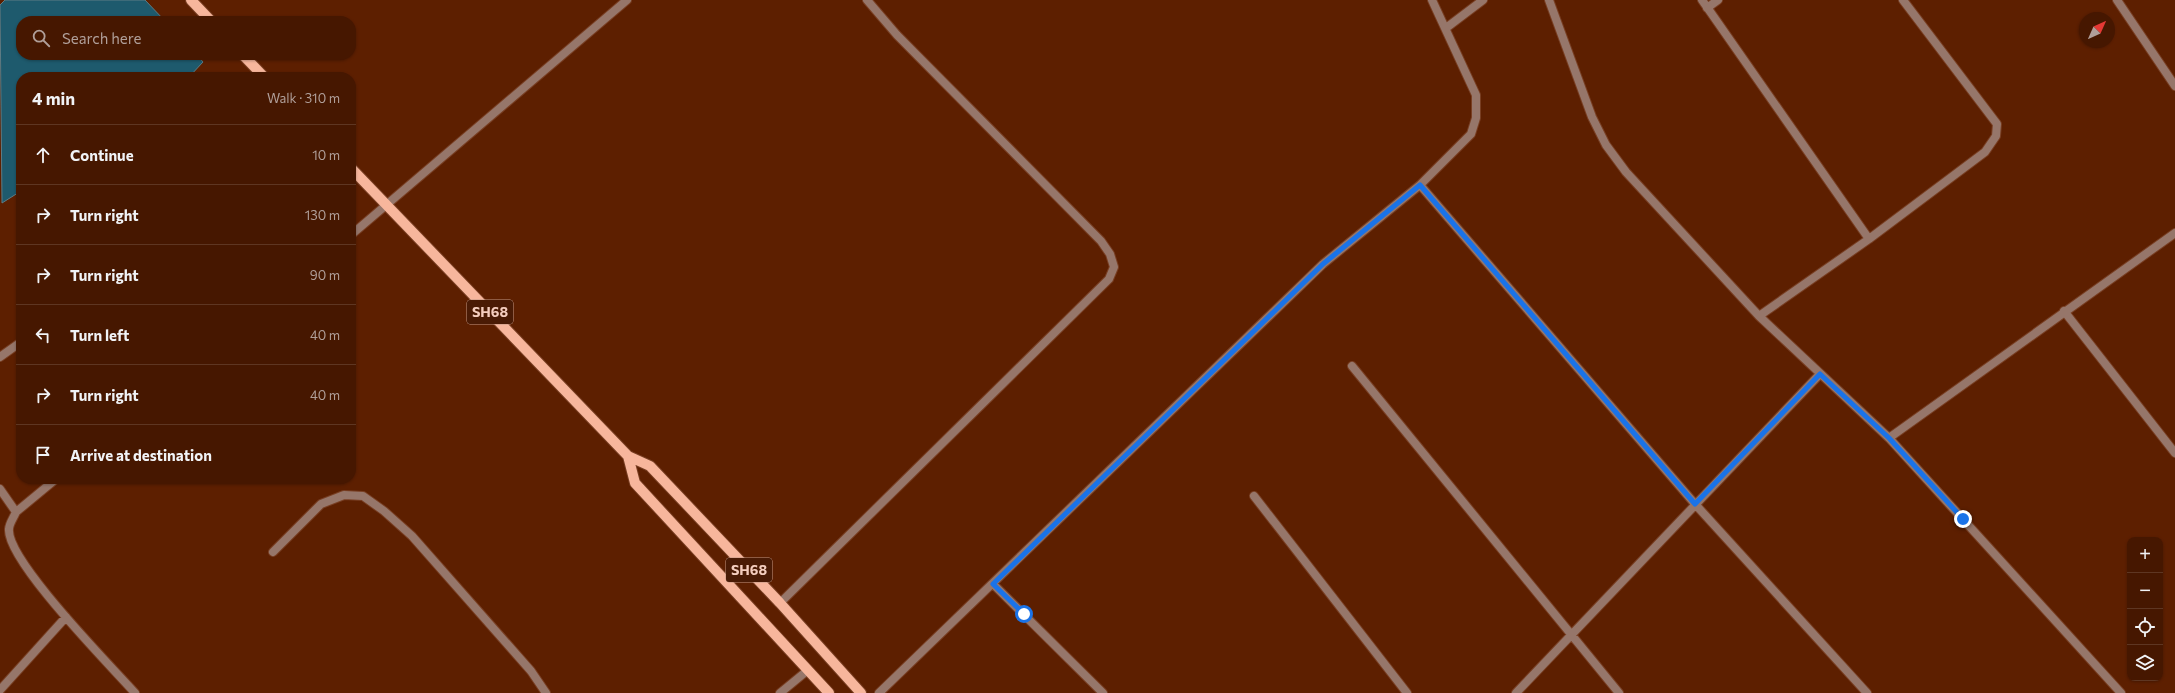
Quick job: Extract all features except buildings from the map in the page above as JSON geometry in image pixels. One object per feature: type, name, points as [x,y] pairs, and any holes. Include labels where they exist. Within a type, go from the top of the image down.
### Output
[{"type":"main road","points":[[191,0],[206,16]]},
{"type":"main road","points":[[248,60],[259,72]]},
{"type":"main road","name":"SH68","points":[[356,173],[628,456],[650,466],[780,602],[861,693]]},
{"type":"main road","name":"SH68","points":[[628,456],[635,483],[829,693]]},
{"type":"street","points":[[356,231],[627,0]]},
{"type":"street","points":[[780,602],[1109,279],[1114,267],[1110,254],[1101,241],[897,35],[867,0]]},
{"type":"street","points":[[879,693],[1323,264],[1420,185],[1471,134],[1476,118],[1476,95],[1432,0]]},
{"type":"street","points":[[1446,28],[1483,0]]},
{"type":"street","points":[[1549,0],[1592,117],[1606,145],[1626,172],[1759,316],[1889,438],[2121,693]]},
{"type":"street","points":[[1702,0],[1869,239]]},
{"type":"street","points":[[1707,8],[1718,0]]},
{"type":"street","points":[[1759,316],[1869,239],[1985,152],[1996,136],[1997,124],[1903,0]]},
{"type":"street","points":[[2117,0],[2175,86]]},
{"type":"street","points":[[1420,185],[1695,504],[1867,693]]},
{"type":"street","points":[[1889,438],[2064,311],[2175,233]]},
{"type":"street","points":[[2064,311],[2175,453]]},
{"type":"street","points":[[0,357],[16,346]]},
{"type":"street","points":[[1352,366],[1619,693]]},
{"type":"street","points":[[1516,693],[1820,374]]},
{"type":"street","points":[[50,484],[16,512],[9,529],[13,545],[21,560],[66,617],[135,693]]},
{"type":"street","points":[[0,489],[16,512]]},
{"type":"street","points":[[273,552],[321,504],[344,495],[363,496],[384,511],[412,536],[530,671],[546,693]]},
{"type":"street","points":[[1254,496],[1407,693]]},
{"type":"street","points":[[993,584],[1103,693]]},
{"type":"street","points":[[0,690],[66,617]]},
{"type":"street","points":[[780,693],[808,670]]},
{"type":"water","points":[[5,0],[145,0],[160,16],[16,16],[16,60],[201,60],[203,62],[194,72],[16,72],[16,194],[2,203],[0,5]]},
{"type":"route","points":[[1024,614],[993,584],[1323,264],[1420,185],[1695,504],[1820,374],[1889,438],[1963,519]]}]
